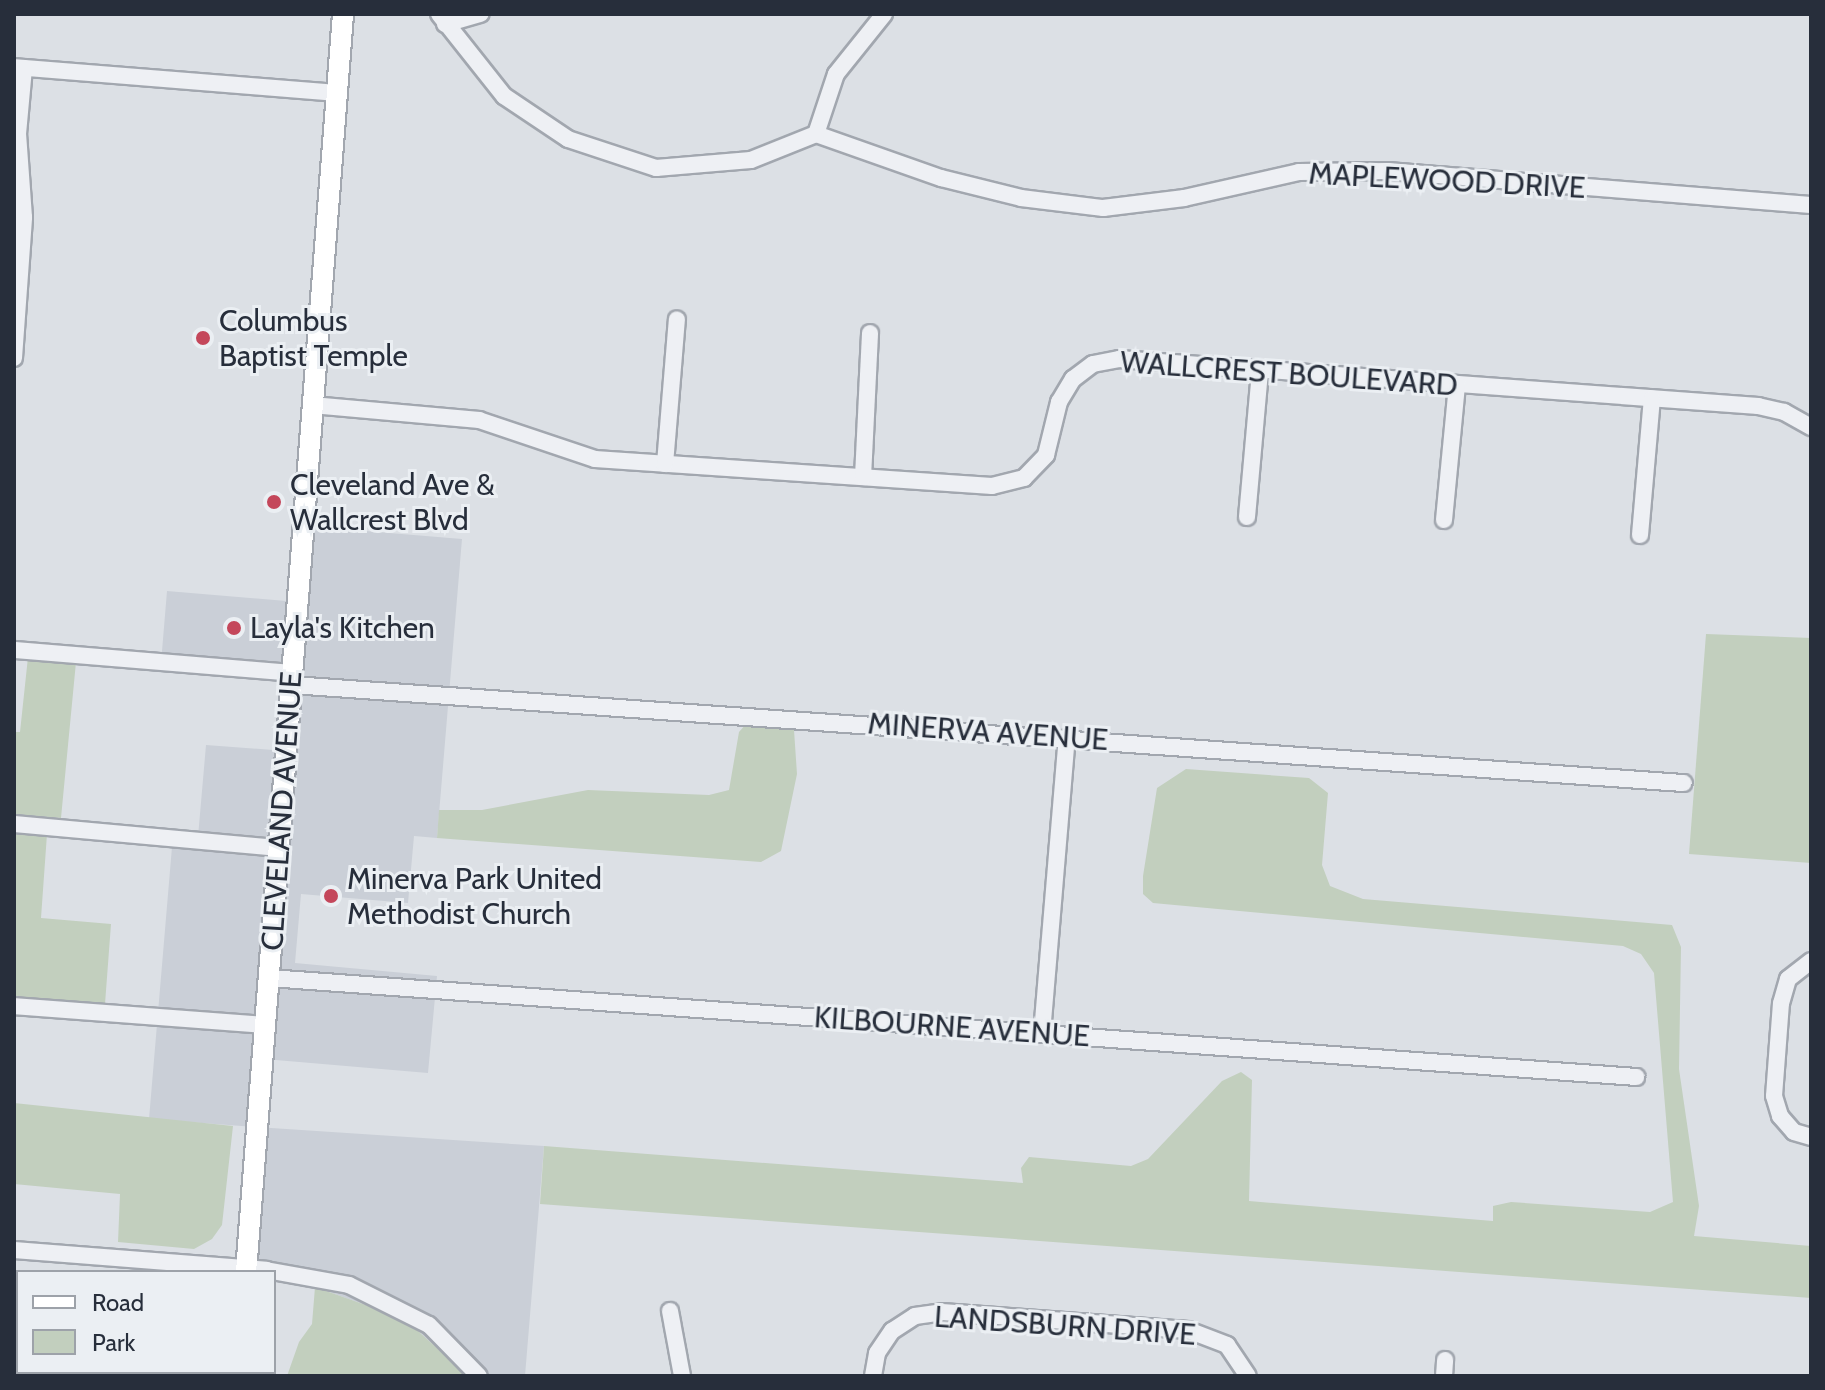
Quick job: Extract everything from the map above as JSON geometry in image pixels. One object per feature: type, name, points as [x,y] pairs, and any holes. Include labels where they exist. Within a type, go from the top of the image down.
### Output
[{"type":"main road","name":"CLEVELAND AVENUE","points":[[246,1270],[343,14]]},
{"type":"street","points":[[442,19],[481,14]]},
{"type":"street","points":[[442,19],[504,96],[568,139],[656,168],[751,160],[816,134],[836,74],[884,14]]},
{"type":"street","points":[[14,358],[19,67],[336,93]]},
{"type":"street","name":"MAPLEWOOD DRIVE","points":[[816,134],[941,178],[1021,198],[1103,208],[1184,198],[1299,172],[1388,171],[1811,205]]},
{"type":"street","points":[[665,464],[677,319]]},
{"type":"street","points":[[863,477],[870,333]]},
{"type":"street","name":"WALLCREST BOULEVARD","points":[[312,405],[479,420],[579,456],[992,486],[1024,478],[1046,455],[1059,402],[1073,379],[1093,364],[1119,359],[1758,406],[1784,412],[1811,427]]},
{"type":"street","points":[[1247,517],[1260,370]]},
{"type":"street","points":[[1444,520],[1457,385]]},
{"type":"street","points":[[1640,535],[1652,399]]},
{"type":"street","name":"MINERVA AVENUE","points":[[14,650],[293,679],[1684,783]]},
{"type":"street","points":[[1042,1033],[1067,738]]},
{"type":"street","points":[[14,824],[277,848]]},
{"type":"street","points":[[1811,961],[1788,979],[1781,1003],[1774,1096],[1780,1116],[1794,1132],[1811,1137]]},
{"type":"street","name":"KILBOURNE AVENUE","points":[[269,978],[1636,1077]]},
{"type":"street","points":[[14,1006],[264,1025]]},
{"type":"street","points":[[14,1250],[246,1270]]},
{"type":"street","points":[[276,1274],[349,1285],[429,1325],[479,1376]]},
{"type":"street","points":[[670,1311],[682,1376]]},
{"type":"street","name":"LANDSBURN DRIVE","points":[[873,1376],[877,1353],[902,1322],[942,1312],[1188,1330],[1227,1345],[1248,1376]]},
{"type":"shaded area","points":[[305,526],[462,539],[437,838],[414,836],[408,903],[301,894],[295,963],[437,976],[428,1073],[264,1059],[256,1127],[544,1146],[525,1376],[468,1376],[418,1331],[391,1314],[315,1287],[316,1279],[242,1266],[255,1127],[149,1119],[173,835],[198,837],[206,745],[286,751],[293,675],[161,663],[167,591],[298,602]]},
{"type":"green space","points":[[1706,634],[1811,638],[1811,863],[1689,854]]},
{"type":"green space","points":[[28,657],[76,662],[61,818],[14,814],[14,732],[20,732]]},
{"type":"green space","points":[[778,720],[794,730],[797,774],[781,851],[761,862],[437,838],[439,810],[482,810],[588,790],[709,795],[729,790],[739,732],[747,723]]},
{"type":"green space","points":[[1186,769],[1309,778],[1328,793],[1322,865],[1330,886],[1363,899],[1672,925],[1681,947],[1679,1069],[1699,1206],[1694,1236],[1811,1246],[1811,1298],[540,1204],[544,1146],[1023,1183],[1021,1168],[1029,1157],[1131,1166],[1148,1159],[1222,1081],[1241,1072],[1252,1080],[1249,1201],[1493,1221],[1493,1206],[1511,1202],[1650,1212],[1673,1202],[1654,973],[1641,954],[1623,946],[1153,903],[1143,894],[1143,876],[1157,788]]},
{"type":"green space","points":[[14,831],[47,834],[41,918],[111,924],[105,1004],[14,997]]},
{"type":"green space","points":[[14,1103],[233,1126],[222,1225],[212,1239],[194,1249],[118,1242],[120,1194],[14,1184]]},
{"type":"green space","points":[[315,1287],[391,1314],[418,1331],[468,1376],[287,1376],[299,1342],[312,1324]]},
{"type":"place","name":"Columbus Baptist Temple","points":[[203,338]]},
{"type":"place","name":"Cleveland Ave & Wallcrest Blvd","points":[[274,502]]},
{"type":"place","name":"Layla's Kitchen","points":[[234,628]]},
{"type":"place","name":"Minerva Park United Methodist Church","points":[[331,896]]}]
